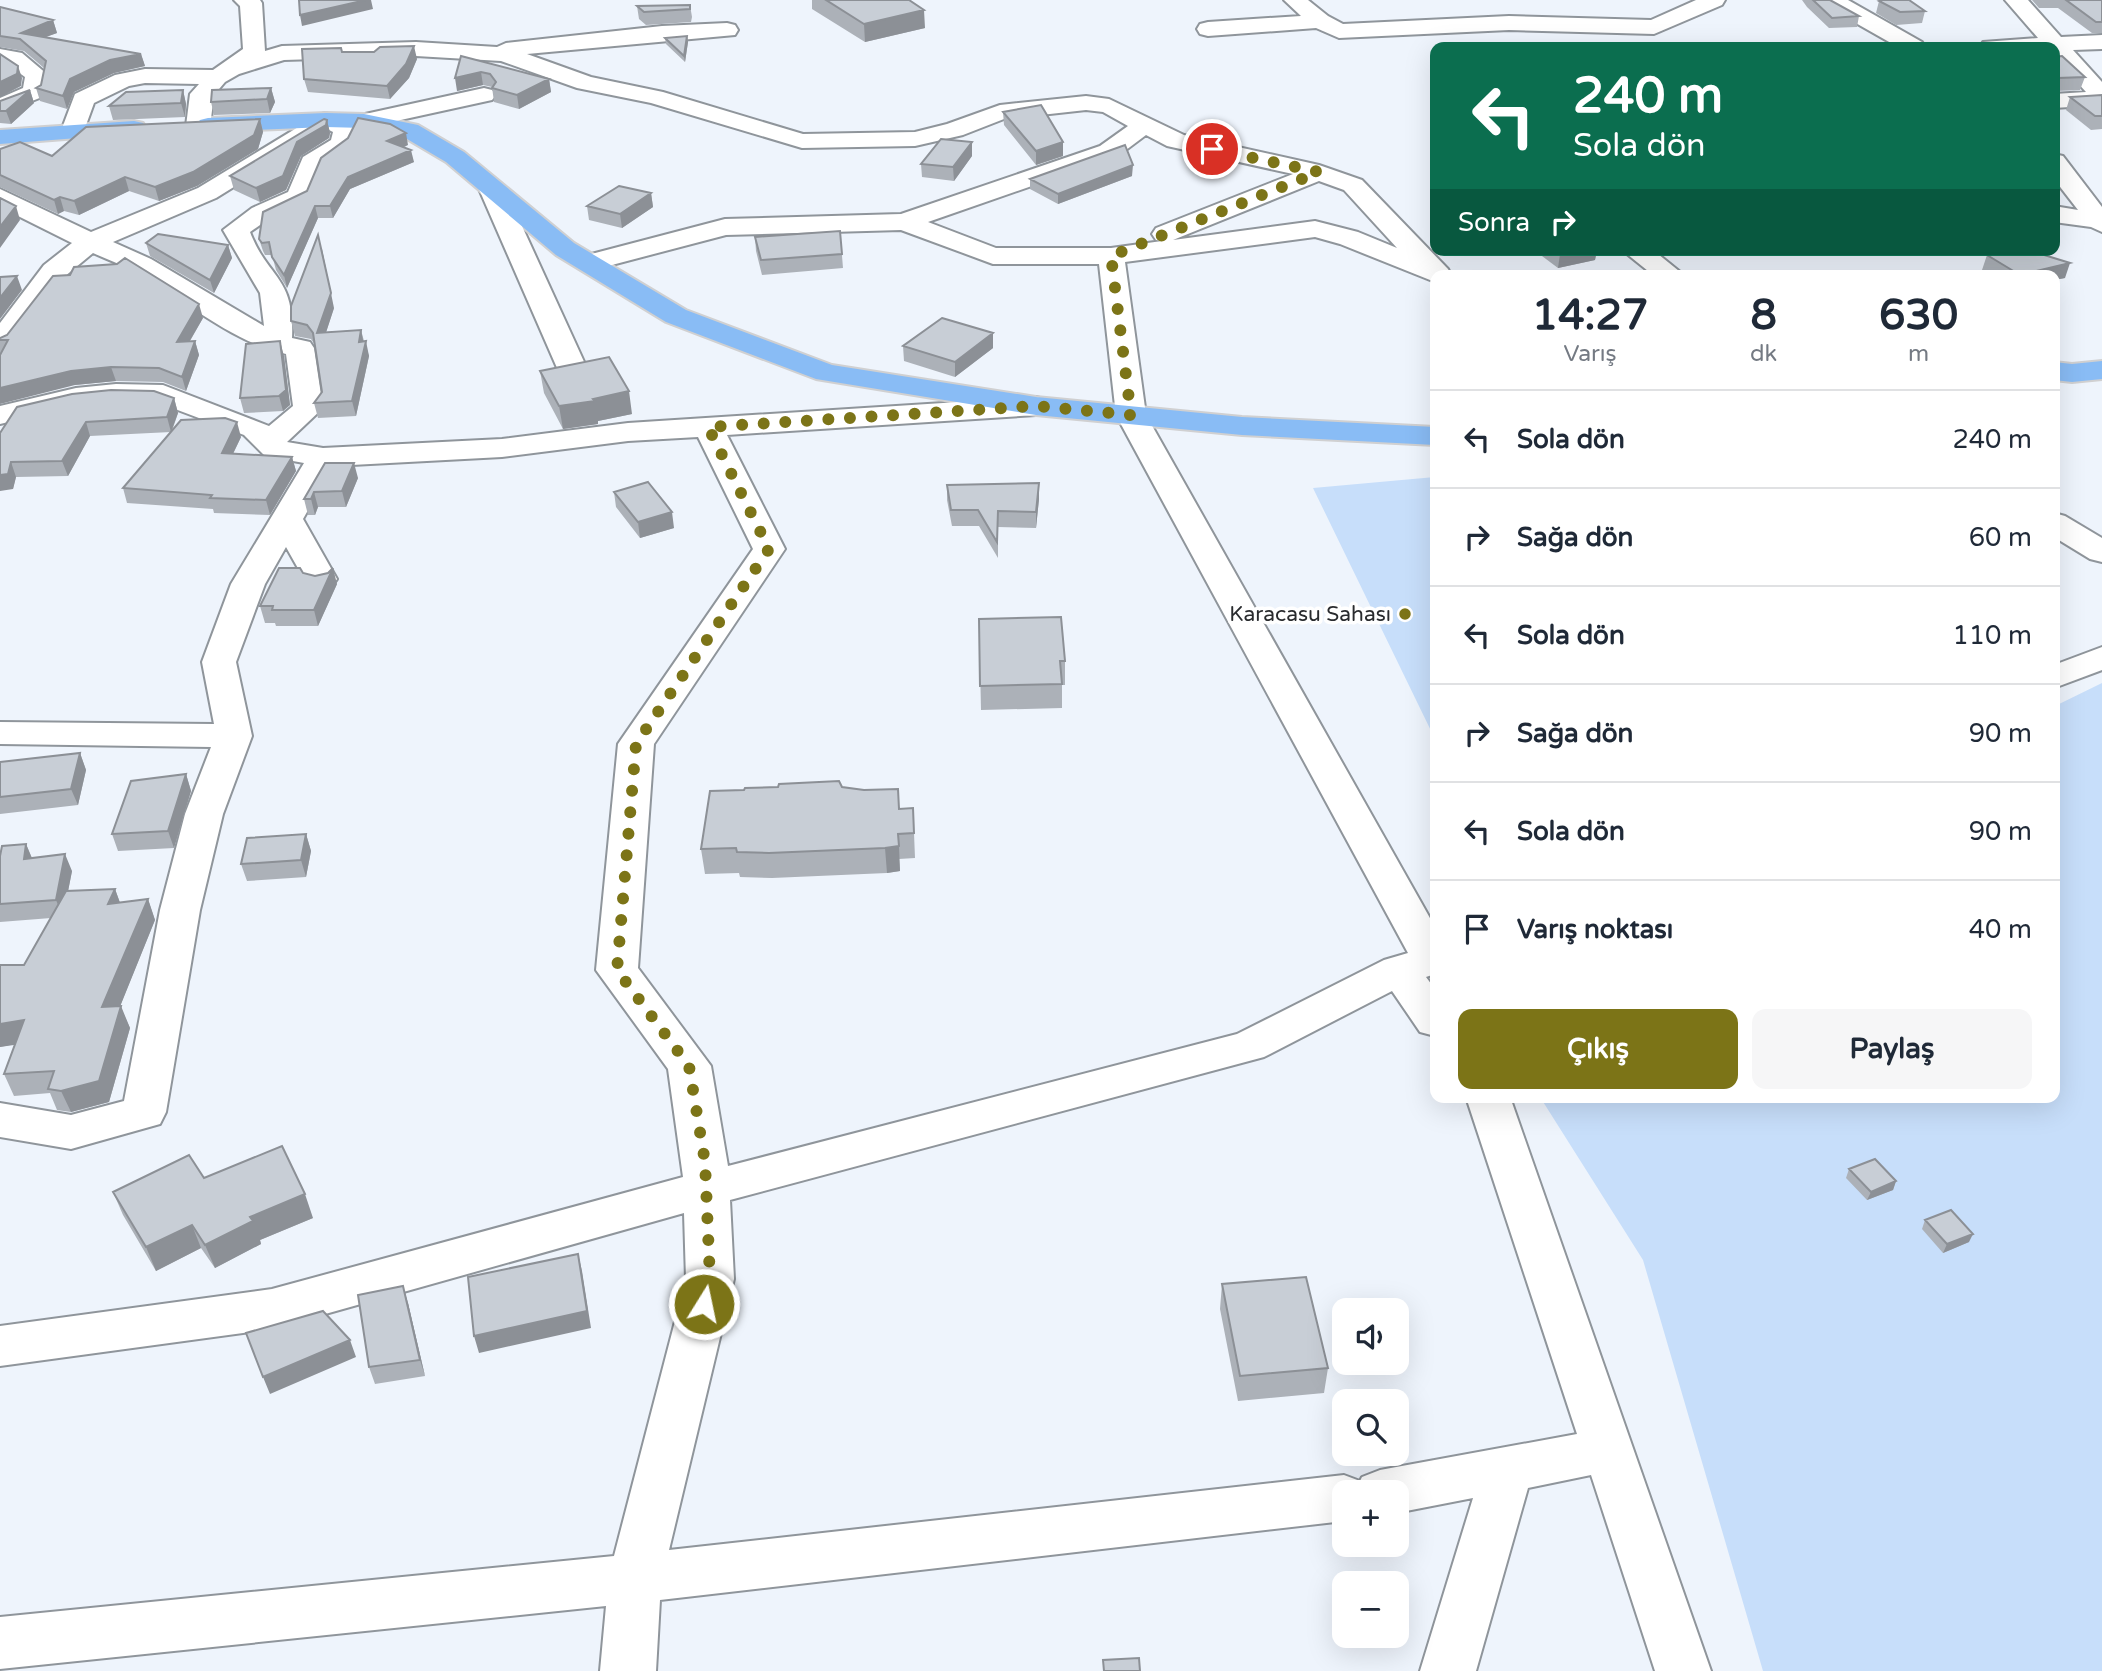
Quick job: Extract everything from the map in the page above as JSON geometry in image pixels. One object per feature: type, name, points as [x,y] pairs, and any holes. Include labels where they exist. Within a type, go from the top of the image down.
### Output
[{"type":"main road","points":[[0,137],[73,131],[327,120],[363,121],[409,130],[455,157],[565,249],[676,316],[826,373],[1036,406],[1242,426],[1430,436]]},
{"type":"main road","points":[[2060,350],[2102,347]]},
{"type":"main road","points":[[2060,371],[2072,373],[2102,370]]},
{"type":"street","points":[[245,0],[251,3],[254,51]]},
{"type":"street","points":[[1295,0],[1320,21],[1339,31],[1508,23],[1654,27],[1714,0]]},
{"type":"street","points":[[2016,0],[2054,42]]},
{"type":"street","points":[[1840,4],[1884,4]]},
{"type":"street","points":[[1840,4],[1905,42]]},
{"type":"street","points":[[175,126],[202,94],[266,39],[273,12]]},
{"type":"street","points":[[1208,29],[1320,21]]},
{"type":"street","points":[[477,53],[662,33],[727,30]]},
{"type":"street","points":[[2060,44],[2102,42]]},
{"type":"street","points":[[73,131],[83,99],[122,80],[145,76],[224,73],[282,53],[416,49],[504,54],[584,83],[655,97],[802,141],[915,139],[954,130],[1000,112],[1054,104],[1086,103],[1109,106],[1176,141],[1319,172],[1353,185],[1433,270]]},
{"type":"street","points":[[2060,49],[2102,97]]},
{"type":"street","points":[[0,107],[34,92],[37,75],[15,58],[1,55]]},
{"type":"street","points":[[363,121],[484,95]]},
{"type":"street","points":[[2060,100],[2102,97]]},
{"type":"street","points":[[0,342],[54,271],[89,242],[207,193],[327,120],[346,129],[342,144],[312,162],[299,197],[261,212],[236,230],[240,245],[274,292],[279,318],[276,343]]},
{"type":"street","points":[[589,263],[725,228],[904,222],[1109,151],[1143,126]]},
{"type":"street","points":[[2060,169],[2101,222]]},
{"type":"street","points":[[1111,256],[1319,172]]},
{"type":"street","points":[[492,189],[576,377]]},
{"type":"street","points":[[0,197],[89,242],[142,265],[223,315],[276,343],[300,348],[308,408],[268,443]]},
{"type":"street","points":[[2060,215],[2101,222]]},
{"type":"street","points":[[904,222],[993,256],[1111,256],[1315,229],[1349,238],[1430,271]]},
{"type":"street","points":[[1111,256],[1131,415],[1422,963],[1430,999]]},
{"type":"street","points":[[1651,256],[1666,270]]},
{"type":"street","points":[[0,415],[76,397],[116,393],[163,394],[255,429],[276,450],[323,457],[502,448],[628,432],[1036,406]]},
{"type":"street","points":[[628,1671],[635,1578],[710,1279],[705,1162],[689,1066],[617,970],[636,744],[769,549],[708,427]]},
{"type":"street","points":[[0,1121],[71,1132],[144,1112],[180,910],[204,814],[234,736],[219,662],[248,584],[323,457]]},
{"type":"street","points":[[286,519],[320,579]]},
{"type":"street","points":[[2060,527],[2102,552]]},
{"type":"street","points":[[2060,675],[2102,657]]},
{"type":"street","points":[[0,733],[234,736]]},
{"type":"street","points":[[0,1346],[272,1309],[706,1189],[1249,1046],[1422,963]]},
{"type":"street","points":[[1490,1103],[1683,1671]]},
{"type":"street","points":[[1409,1487],[1608,1450]]},
{"type":"street","points":[[1448,1671],[1508,1468]]},
{"type":"street","points":[[0,1643],[635,1578],[1332,1499]]},
{"type":"shaded area","name":"Karacasu Sahası","points":[[1430,477],[1430,729],[1313,488]]},
{"type":"shaded area","points":[[2102,683],[2102,1671],[1763,1671],[1643,1260],[1544,1103],[2060,1103],[2060,704]]},
{"type":"building","points":[[299,0],[366,0],[300,15]]},
{"type":"building","points":[[826,0],[909,0],[924,10],[864,24]]},
{"type":"building","points":[[1813,0],[1830,0],[1859,16],[1832,18]]},
{"type":"building","points":[[1909,0],[1925,11],[1900,12],[1879,1]]},
{"type":"building","points":[[2066,0],[2102,0],[2102,22],[2096,22]]},
{"type":"building","points":[[690,5],[690,9],[644,12],[637,6]]},
{"type":"building","points":[[0,7],[53,20],[21,33],[141,54],[110,60],[70,79],[63,96],[36,88],[41,85],[46,61],[20,39],[0,36]]},
{"type":"building","points":[[687,36],[684,56],[665,38]]},
{"type":"building","points":[[414,46],[406,64],[387,86],[304,79],[302,49],[341,48],[342,52],[374,52],[380,47]]},
{"type":"building","points":[[0,54],[18,66],[17,74],[0,82]]},
{"type":"building","points":[[461,56],[549,79],[517,95],[492,88],[496,82],[490,74],[481,72],[455,78]]},
{"type":"building","points":[[2062,56],[2085,77],[2060,78]]},
{"type":"building","points":[[271,88],[267,99],[211,102],[212,90]]},
{"type":"building","points":[[30,90],[6,111],[0,111],[0,101]]},
{"type":"building","points":[[183,90],[181,103],[109,106],[126,92]]},
{"type":"building","points":[[2102,95],[2102,116],[2095,116],[2070,97]]},
{"type":"building","points":[[1041,105],[1063,142],[1036,151],[1003,112]]},
{"type":"building","points":[[358,118],[390,124],[406,133],[387,141],[411,150],[348,177],[330,206],[315,206],[284,275],[272,257],[269,242],[262,243],[259,239],[263,212],[307,191],[321,158],[348,138]]},
{"type":"building","points":[[260,119],[254,135],[193,172],[155,187],[125,177],[74,201],[60,197],[54,200],[0,175],[0,149],[20,142],[52,156],[86,127]]},
{"type":"building","points":[[324,119],[327,120],[326,125],[297,142],[283,176],[256,188],[230,176]]},
{"type":"building","points":[[941,139],[972,142],[953,167],[921,164]]},
{"type":"building","points":[[1125,145],[1133,165],[1058,194],[1030,179]]},
{"type":"building","points":[[619,186],[651,193],[620,214],[587,206]]},
{"type":"building","points":[[0,198],[16,206],[0,227]]},
{"type":"building","points":[[840,231],[842,254],[761,260],[755,237]]},
{"type":"building","points":[[158,234],[228,245],[210,280],[146,243]]},
{"type":"building","points":[[318,235],[331,293],[317,333],[361,330],[359,342],[366,341],[352,401],[314,403],[322,392],[313,333],[307,325],[291,321],[291,306]]},
{"type":"building","points":[[1989,256],[2047,256],[2070,263],[2041,270],[2012,270]]},
{"type":"building","points":[[125,258],[199,304],[177,342],[195,341],[182,377],[159,368],[111,367],[71,371],[0,388],[0,355],[8,340],[0,338],[7,335],[53,276],[70,275],[74,267],[117,264]]},
{"type":"building","points":[[17,276],[0,298],[0,277]]},
{"type":"building","points":[[942,318],[993,333],[955,362],[903,346]]},
{"type":"building","points":[[280,341],[286,390],[279,396],[240,398],[246,344]]},
{"type":"building","points":[[609,357],[629,391],[593,399],[595,401],[559,406],[540,371]]},
{"type":"building","points":[[111,390],[154,391],[174,398],[167,417],[86,422],[62,461],[11,462],[8,474],[0,475],[0,433],[17,407],[72,394]]},
{"type":"building","points":[[225,418],[237,422],[222,453],[292,457],[266,500],[210,498],[212,495],[123,488],[181,420]]},
{"type":"building","points":[[325,463],[354,463],[342,491],[314,492],[311,499],[304,499]]},
{"type":"building","points":[[648,482],[672,512],[638,522],[614,492]]},
{"type":"building","points":[[1039,483],[1036,512],[998,511],[997,542],[978,510],[951,510],[947,485]]},
{"type":"building","points":[[279,568],[300,568],[303,573],[315,576],[328,573],[333,568],[314,610],[272,610],[273,606],[260,606]]},
{"type":"building","points":[[1061,617],[1065,661],[1060,661],[1062,684],[980,686],[979,619]]},
{"type":"building","points":[[80,753],[71,789],[0,797],[0,762]]},
{"type":"building","points":[[186,774],[168,831],[112,834],[131,781]]},
{"type":"building","points":[[839,781],[842,787],[864,790],[898,789],[899,809],[913,808],[914,833],[898,834],[899,846],[885,848],[769,853],[737,852],[736,848],[701,849],[710,791]]},
{"type":"building","points":[[306,834],[301,860],[241,864],[247,838]]},
{"type":"building","points":[[26,844],[24,859],[65,854],[56,900],[0,904],[2,846]]},
{"type":"building","points":[[115,889],[108,904],[148,899],[102,1007],[121,1006],[99,1081],[61,1091],[48,1089],[54,1071],[4,1074],[24,1020],[0,1024],[0,965],[24,965],[66,891]]},
{"type":"building","points":[[282,1146],[305,1194],[250,1217],[253,1221],[205,1245],[192,1225],[146,1247],[113,1192],[189,1155],[204,1178]]},
{"type":"building","points":[[1875,1159],[1896,1181],[1871,1192],[1849,1169]]},
{"type":"building","points":[[1951,1210],[1973,1234],[1947,1244],[1925,1220]]},
{"type":"building","points":[[578,1254],[587,1311],[474,1336],[468,1277]]},
{"type":"building","points":[[1306,1277],[1328,1368],[1240,1376],[1222,1284]]},
{"type":"building","points":[[403,1286],[420,1360],[369,1367],[358,1295]]},
{"type":"building","points":[[323,1311],[350,1340],[263,1377],[246,1333]]},
{"type":"building","points":[[1139,1658],[1140,1671],[1104,1671],[1103,1660]]},
{"type":"place","name":"Karacasu Sahası","points":[[1405,614]]},
{"type":"route","points":[[704,1304],[710,1279],[705,1162],[689,1066],[617,970],[636,744],[769,549],[708,427],[1036,406],[1131,415],[1111,256],[1319,172],[1212,149]]}]
